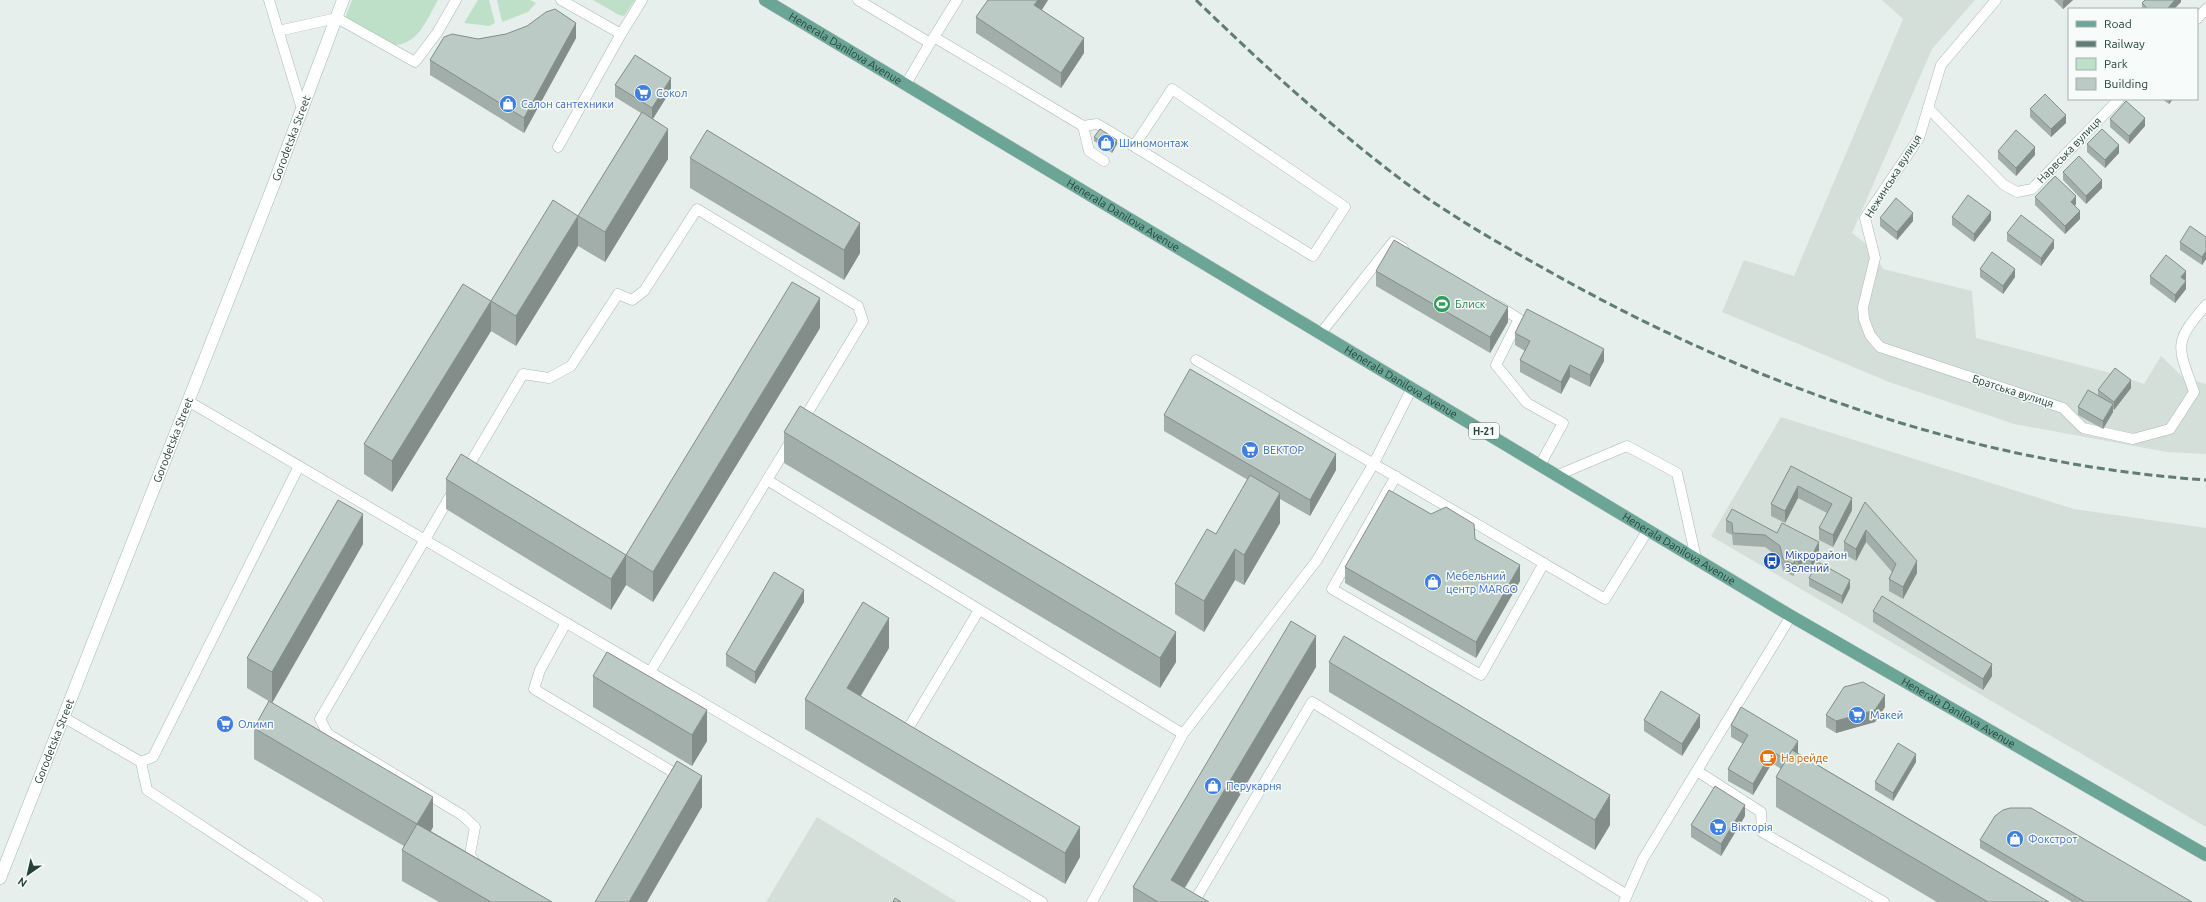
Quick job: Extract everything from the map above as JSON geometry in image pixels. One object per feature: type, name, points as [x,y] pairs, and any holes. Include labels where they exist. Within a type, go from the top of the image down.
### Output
[{"type":"main road","name":"Henerala Danilova Avenue","points":[[765,0],[1792,616],[2206,855]]},
{"type":"street","name":"Gorodetska Street","points":[[0,878],[188,401],[343,0]]},
{"type":"lane","points":[[269,0],[302,109]]},
{"type":"lane","points":[[278,31],[337,18],[415,62],[436,33],[456,0]]},
{"type":"lane","points":[[561,0],[622,34]]},
{"type":"lane","points":[[558,146],[642,0]]},
{"type":"lane","points":[[858,0],[932,40],[1083,126],[1097,124],[1313,256],[1345,207],[1172,89],[1134,146]]},
{"type":"lane","points":[[906,84],[957,0]]},
{"type":"lane","name":"Нежинська вулиця","points":[[1869,277],[1875,258],[1865,218],[1919,138],[1941,65],[1996,0]]},
{"type":"lane","points":[[2198,17],[2206,9]]},
{"type":"lane","name":"Нарвська вулиця","points":[[1928,108],[2004,184],[2017,192],[2032,189],[2118,100]]},
{"type":"lane","points":[[1083,126],[1089,151],[1104,161]]},
{"type":"lane","points":[[482,869],[476,865],[470,854],[475,827],[462,815],[328,734],[320,719],[523,374],[549,378],[570,366],[618,294],[632,300],[644,291],[697,209],[858,306],[863,321],[650,672]]},
{"type":"lane","points":[[1321,333],[1393,242],[1413,254]]},
{"type":"lane","name":"Братська вулиця","points":[[1869,277],[1863,307],[1864,319],[1870,335],[1880,347],[2063,408],[2083,428],[2133,439],[2170,429],[2194,392],[2182,356],[2181,342],[2186,328],[2206,305]]},
{"type":"lane","points":[[1486,299],[1519,319],[1496,365],[1527,403],[1563,423],[1540,465]]},
{"type":"lane","points":[[1196,360],[1374,462],[1605,599],[1648,530]]},
{"type":"lane","points":[[1092,902],[1183,734],[1317,560],[1374,462],[1412,388]]},
{"type":"lane","points":[[188,401],[1042,902]]},
{"type":"lane","points":[[1558,475],[1627,446],[1677,473],[1696,558]]},
{"type":"lane","points":[[141,762],[153,757],[300,466]]},
{"type":"lane","points":[[1396,476],[1332,589],[1481,675],[1544,563]]},
{"type":"lane","points":[[767,480],[1183,734]]},
{"type":"lane","points":[[906,732],[979,610]]},
{"type":"lane","points":[[1194,902],[1312,702],[1625,899],[1643,859],[1792,616]]},
{"type":"lane","points":[[566,623],[540,670],[534,689],[671,771],[676,784],[672,790]]},
{"type":"lane","points":[[63,717],[141,762],[147,790],[318,902]]},
{"type":"lane","points":[[1697,771],[1761,812],[1762,832],[1884,902]]},
{"type":"shaded area","points":[[1882,0],[1975,0],[1932,49],[1852,233],[1873,249],[1883,269],[1972,291],[1976,338],[2118,375],[2144,384],[2161,356],[2184,378],[2206,384],[2206,454],[2167,452],[2014,424],[1889,382],[1722,312],[1744,260],[1794,276],[1903,19]]},
{"type":"shaded area","points":[[1781,417],[2074,509],[2206,528],[2206,827],[1711,536]]},
{"type":"shaded area","points":[[817,817],[957,902],[766,902]]},
{"type":"green space","points":[[352,0],[438,0],[416,36],[402,44],[393,45],[345,18]]},
{"type":"green space","points":[[478,0],[489,0],[495,23],[489,26],[464,23]]},
{"type":"green space","points":[[497,0],[530,0],[536,3],[528,12],[502,22]]},
{"type":"green space","points":[[593,0],[635,0],[624,16],[619,15]]},
{"type":"building","points":[[988,0],[1038,0],[1034,5],[1084,38],[1061,73],[976,17]]},
{"type":"building","points":[[2145,0],[2175,0],[2168,8],[2147,8],[2142,3]]},
{"type":"building","name":"Салон сантехники","points":[[555,9],[576,23],[524,118],[430,60],[444,37],[452,34],[478,39],[506,34],[527,26],[546,12]]},
{"type":"building","name":"Сокол","points":[[635,55],[671,78],[652,108],[615,85]]},
{"type":"building","points":[[2045,94],[2066,115],[2051,129],[2030,109]]},
{"type":"building","points":[[2126,101],[2145,118],[2129,136],[2110,119]]},
{"type":"building","points":[[642,112],[668,129],[605,232],[578,216]]},
{"type":"building","points":[[1100,129],[1117,140],[1112,149],[1094,137]]},
{"type":"building","points":[[2102,129],[2119,145],[2105,160],[2087,144]]},
{"type":"building","points":[[707,130],[860,223],[844,250],[690,158]]},
{"type":"building","points":[[2016,130],[2035,147],[2016,168],[1998,151]]},
{"type":"building","points":[[2079,156],[2102,180],[2086,196],[2063,172]]},
{"type":"building","points":[[2055,176],[2076,196],[2071,202],[2080,211],[2065,226],[2035,197]]},
{"type":"building","points":[[1968,195],[1991,212],[1974,234],[1952,217]]},
{"type":"building","points":[[1896,198],[1913,213],[1897,232],[1880,218]]},
{"type":"building","points":[[553,200],[578,216],[516,316],[491,301]]},
{"type":"building","points":[[2021,215],[2054,240],[2041,258],[2007,233]]},
{"type":"building","points":[[2190,226],[2206,237],[2206,251],[2202,257],[2180,242]]},
{"type":"building","points":[[1394,240],[1508,307],[1490,337],[1376,271]]},
{"type":"building","points":[[1992,252],[2015,269],[2003,286],[1980,269]]},
{"type":"building","points":[[2166,255],[2186,271],[2181,277],[2186,281],[2175,295],[2150,276]]},
{"type":"building","points":[[792,282],[820,298],[653,572],[626,555]]},
{"type":"building","points":[[463,284],[491,301],[392,461],[364,444]]},
{"type":"building","points":[[1527,309],[1604,349],[1590,375],[1570,365],[1561,382],[1520,360],[1530,341],[1515,333]]},
{"type":"building","points":[[2115,368],[2131,380],[2114,402],[2098,390]]},
{"type":"building","name":"ВЕКТОР","points":[[1190,369],[1336,454],[1310,500],[1164,415]]},
{"type":"building","points":[[2088,390],[2113,404],[2103,421],[2078,407]]},
{"type":"building","points":[[800,406],[1176,632],[1160,658],[784,432]]},
{"type":"building","points":[[461,454],[626,555],[611,579],[446,479]]},
{"type":"building","points":[[1791,466],[1852,498],[1833,535],[1819,528],[1832,504],[1798,486],[1785,511],[1771,504]]},
{"type":"building","points":[[1250,475],[1280,493],[1244,555],[1235,549],[1204,601],[1175,584],[1207,529],[1216,534]]},
{"type":"building","name":"Мебельний центр MARGO","points":[[1389,490],[1431,514],[1446,507],[1474,524],[1475,539],[1520,565],[1476,642],[1345,567]]},
{"type":"building","points":[[338,500],[363,514],[272,672],[247,658]]},
{"type":"building","points":[[1865,502],[1917,561],[1903,587],[1889,579],[1896,564],[1866,530],[1856,549],[1844,542]]},
{"type":"building","points":[[1732,509],[1777,533],[1782,523],[1819,542],[1811,557],[1802,553],[1798,562],[1795,560],[1793,564],[1783,559],[1780,546],[1765,535],[1733,533],[1732,523],[1726,520]]},
{"type":"building","points":[[1818,562],[1850,580],[1842,596],[1809,578]]},
{"type":"building","points":[[774,572],[804,590],[755,672],[726,654]]},
{"type":"building","points":[[1882,596],[1992,664],[1983,679],[1873,611]]},
{"type":"building","points":[[863,602],[889,618],[847,688],[1080,827],[1065,853],[805,699]]},
{"type":"building","points":[[1291,621],[1316,636],[1171,880],[1209,902],[1158,902],[1133,887]]},
{"type":"building","points":[[1344,636],[1610,795],[1595,820],[1329,662]]},
{"type":"building","points":[[607,652],[707,710],[692,735],[593,676]]},
{"type":"building","points":[[1863,682],[1885,695],[1875,710],[1836,721],[1826,715],[1844,687]]},
{"type":"building","points":[[1661,691],[1700,715],[1682,744],[1644,720]]},
{"type":"building","points":[[269,701],[433,797],[417,824],[254,728]]},
{"type":"building","name":"На рейде","points":[[1741,707],[1798,741],[1786,760],[1772,751],[1753,784],[1728,769],[1748,735],[1731,725]]},
{"type":"building","points":[[1898,743],[1916,754],[1893,793],[1875,782]]},
{"type":"building","points":[[1792,750],[2049,902],[1988,902],[1776,777]]},
{"type":"building","points":[[677,761],[702,776],[629,902],[595,902]]},
{"type":"building","name":"Вікторія","points":[[1715,786],[1745,805],[1721,844],[1691,825]]},
{"type":"building","points":[[2010,808],[2031,808],[2192,902],[2085,902],[1980,840],[1995,816],[2003,810]]},
{"type":"building","points":[[417,824],[552,902],[491,902],[402,850]]},
{"type":"building","points":[[895,898],[901,902],[893,902]]},
{"type":"railway","points":[[1196,0],[1271,71],[1349,139],[1403,181],[1437,205],[1545,269],[1622,310],[1700,348],[1781,382],[1864,411],[1947,436],[2033,456],[2119,471],[2206,480]]},
{"type":"place","name":"Сокол","points":[[643,93]]},
{"type":"place","name":"Салон сантехники","points":[[508,104]]},
{"type":"place","name":"Шиномонтаж","points":[[1106,143]]},
{"type":"place","name":"Блиск","points":[[1442,304]]},
{"type":"place","name":"ВЕКТОР","points":[[1250,450]]},
{"type":"place","name":"Мікрорайон Зелений","points":[[1772,561]]},
{"type":"place","name":"Мебельний центр MARGO","points":[[1433,582]]},
{"type":"place","name":"Макей","points":[[1857,715]]},
{"type":"place","name":"Олимп","points":[[225,724]]},
{"type":"place","name":"На рейде","points":[[1768,758]]},
{"type":"place","name":"Перукарня","points":[[1213,786]]},
{"type":"place","name":"Вікторія","points":[[1718,827]]},
{"type":"place","name":"Фокстрот","points":[[2015,839]]}]
